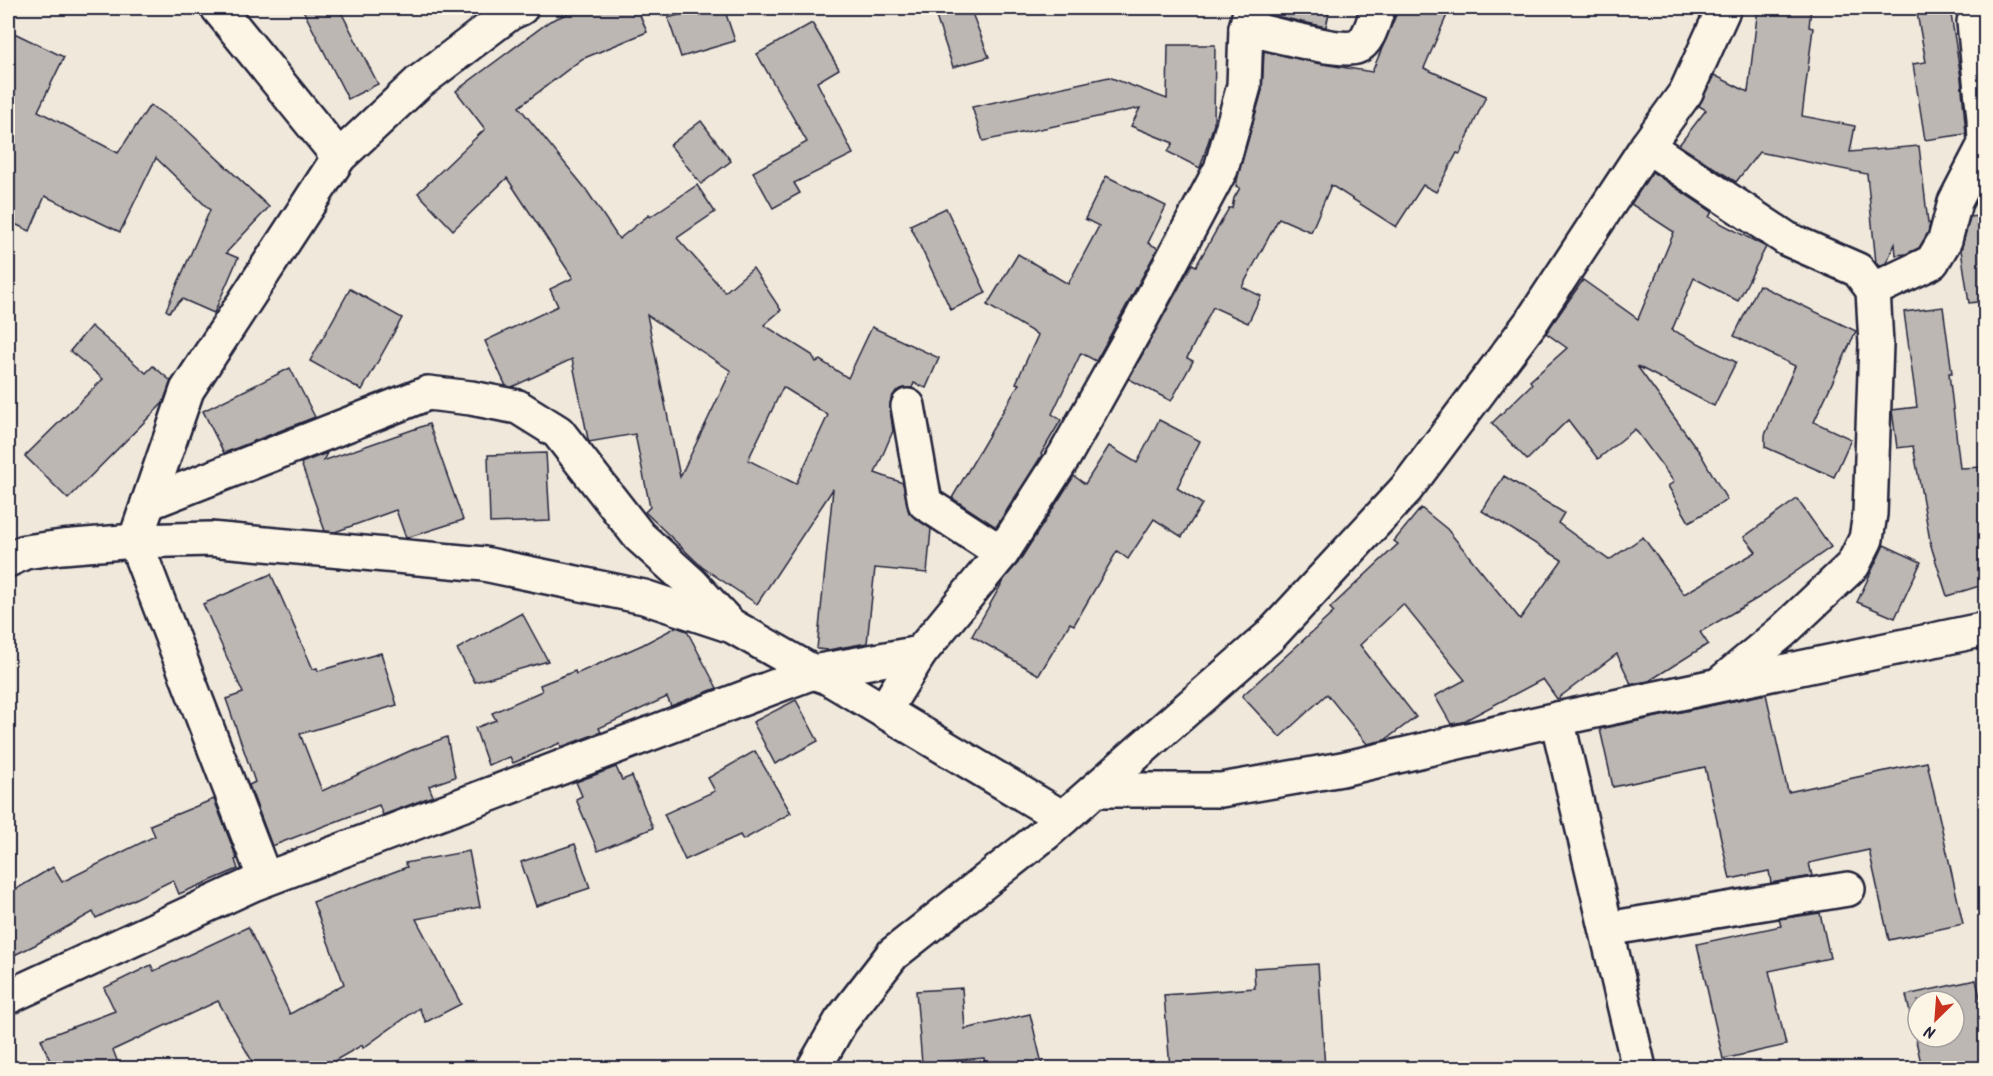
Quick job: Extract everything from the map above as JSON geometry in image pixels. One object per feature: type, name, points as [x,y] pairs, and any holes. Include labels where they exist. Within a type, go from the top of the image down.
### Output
[{"type":"street","points":[[218,8],[339,157]]},
{"type":"street","points":[[884,711],[920,653],[1002,553],[1065,455],[1221,169],[1244,86],[1248,18],[1331,47],[1356,47],[1365,40],[1378,8]]},
{"type":"street","points":[[814,1068],[841,1021],[893,954],[1064,818],[1269,637],[1406,489],[1532,321],[1647,146],[1686,92],[1724,8]]},
{"type":"street","points":[[265,879],[135,541],[187,390],[339,157],[418,82],[513,9]]},
{"type":"street","points":[[1873,290],[1932,262],[1945,240],[1955,202],[1984,144],[1984,118],[1974,22]]},
{"type":"street","points":[[1647,146],[1787,239],[1858,270],[1873,290],[1876,344],[1870,514],[1866,539],[1853,565],[1783,631],[1719,685]]},
{"type":"street","points":[[148,503],[428,393],[518,406],[558,432],[639,536],[691,583],[732,626]]},
{"type":"street","points":[[908,406],[926,503],[1002,553]]},
{"type":"street","points":[[13,550],[135,541],[210,539],[484,564],[644,597],[732,626],[813,672],[827,677],[1064,818]]},
{"type":"street","points":[[1095,790],[1221,790],[1342,770],[1557,719],[1986,628]]},
{"type":"street","points":[[8,997],[265,879],[813,672],[920,653]]},
{"type":"street","points":[[1557,719],[1640,1068]]},
{"type":"street","points":[[1607,929],[1848,889]]},
{"type":"building","points":[[302,8],[339,8],[378,84],[348,99]]},
{"type":"building","points":[[581,8],[637,8],[647,32],[582,59],[519,107],[585,188],[619,239],[649,215],[650,217],[697,185],[715,212],[677,238],[725,292],[753,268],[781,310],[764,325],[812,355],[816,362],[820,360],[848,378],[872,327],[939,358],[926,388],[914,383],[912,388],[896,391],[891,399],[893,431],[875,473],[903,483],[909,513],[931,529],[927,573],[875,568],[867,643],[828,650],[817,649],[833,489],[757,604],[702,567],[645,512],[650,507],[635,434],[589,442],[572,359],[512,387],[506,386],[485,341],[558,306],[550,289],[573,278],[507,178],[453,230],[418,193],[485,129],[456,91],[550,21]],"holes":[[[647,315],[731,371],[680,477]],[[783,387],[828,415],[796,484],[748,460]]]},
{"type":"building","points":[[703,8],[724,8],[735,41],[681,57],[668,18]]},
{"type":"building","points":[[933,8],[970,8],[989,57],[953,67]]},
{"type":"building","points":[[1272,8],[1330,8],[1326,27],[1271,15]]},
{"type":"building","points":[[1399,8],[1450,8],[1424,68],[1486,96],[1460,154],[1457,153],[1436,192],[1423,185],[1396,227],[1331,185],[1311,232],[1279,218],[1242,287],[1261,296],[1248,323],[1213,307],[1187,358],[1193,361],[1171,401],[1129,379],[1192,264],[1196,266],[1229,208],[1232,208],[1234,198],[1240,188],[1236,186],[1238,176],[1262,91],[1264,51],[1316,63],[1372,72]]},
{"type":"building","points":[[1758,8],[1811,8],[1809,27],[1813,28],[1802,116],[1855,126],[1850,152],[1919,146],[1928,223],[1930,223],[1928,233],[1919,248],[1906,254],[1896,255],[1895,244],[1886,263],[1879,266],[1876,263],[1867,174],[1759,152],[1736,182],[1679,145],[1706,110],[1699,106],[1714,75],[1748,92]]},
{"type":"building","points":[[1916,8],[1950,8],[1961,78],[1966,134],[1925,140],[1913,64],[1926,62]]},
{"type":"building","points":[[812,23],[839,69],[817,82],[853,154],[794,183],[800,193],[773,208],[753,172],[807,142],[757,54]]},
{"type":"building","points":[[8,30],[64,57],[38,111],[118,153],[150,105],[186,129],[269,207],[226,253],[238,258],[214,313],[182,299],[169,312],[166,310],[210,210],[156,158],[120,232],[45,196],[30,231],[8,221]]},
{"type":"building","points":[[1168,45],[1215,45],[1214,124],[1200,168],[1168,152],[1173,143],[1131,126],[1140,108],[983,141],[972,107],[1109,77],[1167,99]]},
{"type":"building","points":[[701,121],[731,161],[701,184],[670,145]]},
{"type":"building","points":[[1652,172],[1712,212],[1709,217],[1766,247],[1738,301],[1694,278],[1672,330],[1736,362],[1714,406],[1637,366],[1700,453],[1727,500],[1689,522],[1668,486],[1674,482],[1635,429],[1598,459],[1568,420],[1527,460],[1492,423],[1532,384],[1530,381],[1567,348],[1546,333],[1583,280],[1638,319],[1674,232],[1631,204]]},
{"type":"building","points":[[1106,176],[1166,206],[1148,243],[1158,248],[1096,361],[1081,353],[1052,414],[1061,420],[1042,455],[996,527],[952,498],[1019,384],[1016,383],[1038,335],[987,305],[1018,254],[1068,284],[1099,226],[1085,219]]},
{"type":"building","points":[[946,208],[986,293],[951,310],[910,225]]},
{"type":"building","points":[[1986,215],[1986,301],[1969,303],[1961,250],[1970,217]]},
{"type":"building","points":[[1759,285],[1856,331],[1814,422],[1851,439],[1834,477],[1765,447],[1765,435],[1795,366],[1734,336]]},
{"type":"building","points":[[350,289],[402,318],[362,390],[310,361]]},
{"type":"building","points":[[1943,307],[1952,373],[1949,373],[1960,468],[1986,467],[1986,584],[1947,596],[1931,546],[1913,446],[1897,448],[1892,410],[1917,407],[1904,312]]},
{"type":"building","points":[[91,326],[146,373],[153,366],[171,381],[163,403],[68,499],[25,456],[103,379],[70,351]]},
{"type":"building","points":[[290,368],[315,417],[224,453],[203,411]]},
{"type":"building","points":[[1159,420],[1200,441],[1177,488],[1202,504],[1182,537],[1154,519],[1128,559],[1117,551],[1074,625],[1070,623],[1039,675],[972,636],[1005,578],[1018,563],[1074,476],[1085,484],[1109,446],[1137,463]]},
{"type":"building","points":[[429,424],[463,520],[406,538],[396,510],[335,532],[325,531],[301,463],[327,453],[323,461]]},
{"type":"building","points":[[546,453],[550,521],[490,523],[488,455]]},
{"type":"building","points":[[1504,476],[1564,513],[1558,523],[1609,560],[1643,537],[1684,594],[1756,552],[1744,537],[1797,499],[1831,547],[1758,598],[1700,632],[1708,644],[1649,681],[1631,684],[1617,654],[1557,699],[1543,679],[1462,722],[1451,724],[1435,696],[1465,680],[1403,604],[1360,645],[1416,717],[1385,740],[1367,744],[1327,694],[1280,737],[1242,696],[1334,612],[1330,608],[1398,544],[1394,541],[1421,508],[1447,529],[1520,619],[1562,560],[1482,511]]},
{"type":"building","points":[[1884,545],[1921,562],[1895,618],[1857,602]]},
{"type":"building","points":[[271,574],[313,669],[317,668],[318,671],[381,653],[397,705],[300,734],[322,791],[412,750],[447,737],[455,777],[429,786],[433,796],[383,815],[379,805],[272,846],[249,785],[255,782],[226,699],[243,693],[203,604]]},
{"type":"building","points":[[522,613],[548,661],[475,682],[457,649]]},
{"type":"building","points":[[676,627],[687,631],[717,688],[671,706],[667,697],[599,728],[601,732],[561,747],[560,743],[513,763],[510,757],[488,765],[475,728],[496,720],[492,713],[542,691],[540,685],[575,671],[576,674],[642,645]]},
{"type":"building","points":[[1766,694],[1788,792],[1927,762],[1963,924],[1889,940],[1869,850],[1809,863],[1812,876],[1771,883],[1769,871],[1730,879],[1705,767],[1613,787],[1600,729]]},
{"type":"building","points":[[796,700],[818,741],[775,764],[753,722]]},
{"type":"building","points":[[755,751],[791,813],[743,840],[740,835],[685,860],[664,814],[715,791],[708,778]]},
{"type":"building","points":[[616,767],[622,780],[632,776],[653,828],[598,851],[576,799],[582,796],[576,782]]},
{"type":"building","points":[[214,799],[237,859],[235,860],[238,869],[179,894],[173,880],[96,918],[93,912],[8,958],[8,894],[53,867],[62,882],[155,836],[150,825]]},
{"type":"building","points":[[575,844],[590,888],[536,906],[521,862]]},
{"type":"building","points":[[469,851],[480,907],[416,919],[461,1004],[426,1022],[419,1008],[363,1048],[362,1045],[322,1068],[256,1068],[218,1001],[113,1050],[120,1068],[53,1068],[41,1039],[115,1011],[104,988],[151,965],[154,971],[248,927],[290,1014],[344,984],[313,902],[407,867],[405,863]]},
{"type":"building","points":[[1820,913],[1830,958],[1769,971],[1786,1045],[1723,1059],[1697,944],[1781,926],[1779,919]]},
{"type":"building","points":[[1318,964],[1325,1068],[1170,1068],[1164,995],[1255,988],[1254,968]]},
{"type":"building","points":[[1976,980],[1986,1022],[1986,1068],[1922,1068],[1918,1049],[1966,1049],[1966,989],[1934,989]]},
{"type":"building","points":[[962,988],[965,1029],[1030,1014],[1043,1068],[986,1068],[984,1058],[922,1063],[916,991]]}]
